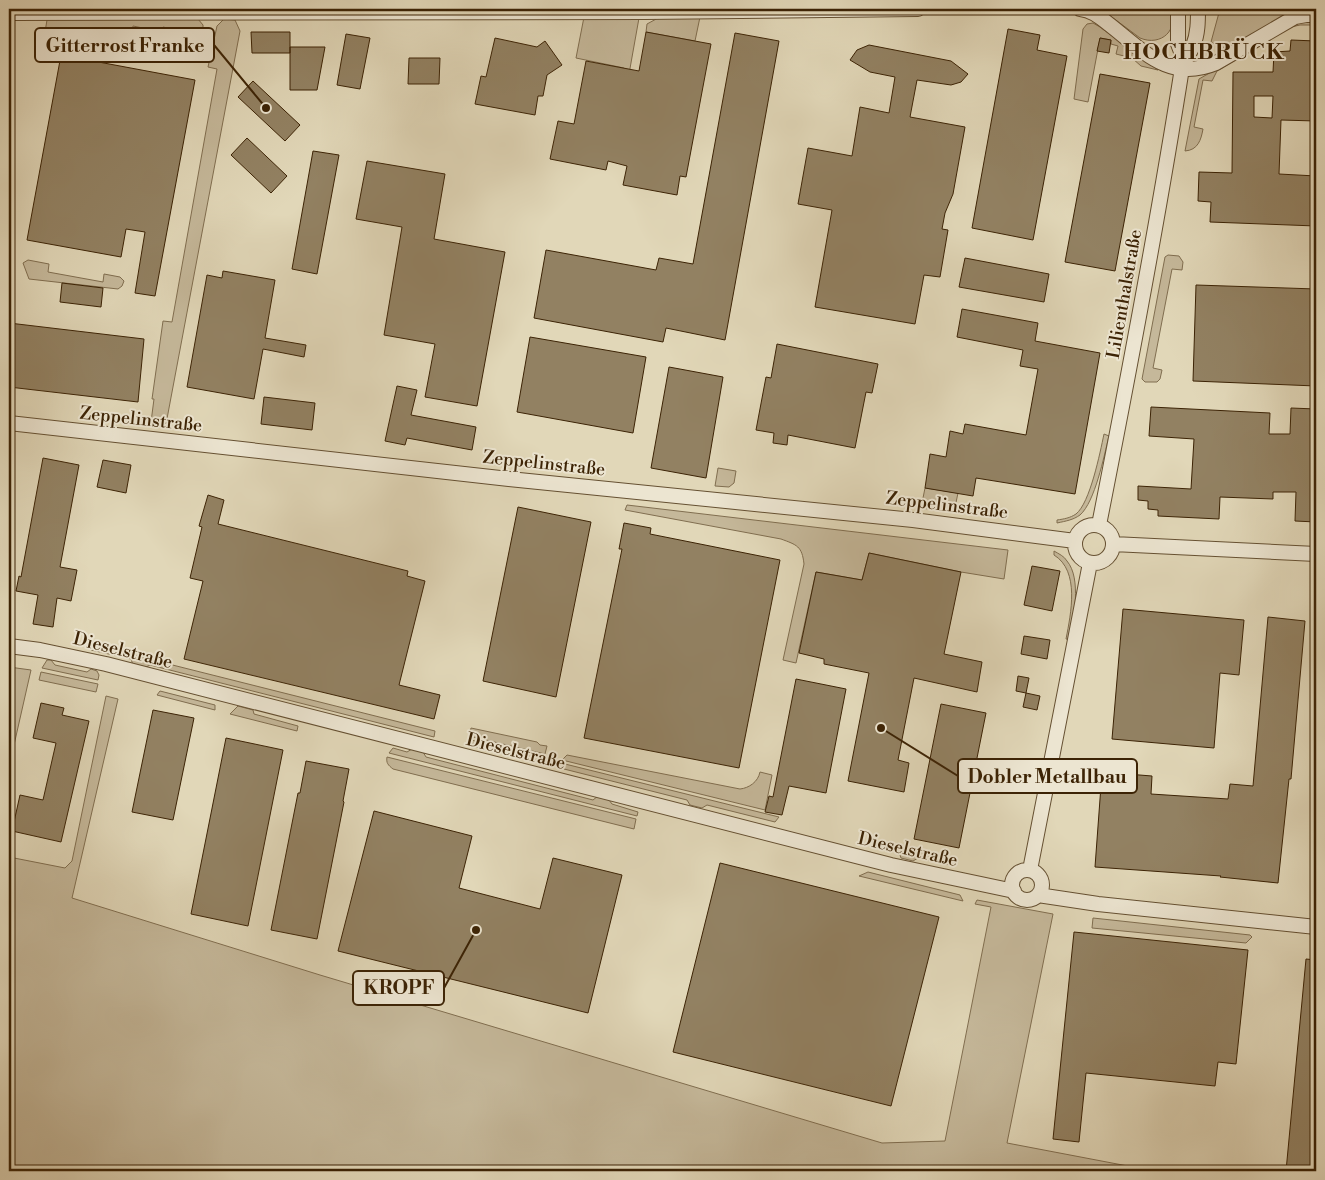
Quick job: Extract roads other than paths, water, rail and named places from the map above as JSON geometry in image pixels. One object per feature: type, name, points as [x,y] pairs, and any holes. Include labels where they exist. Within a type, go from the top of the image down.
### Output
[{"type":"street","points":[[9,13],[646,12],[918,9]]},
{"type":"street","points":[[1080,9],[1099,16],[1159,63],[1182,68],[1203,68],[1216,63],[1294,17],[1316,15]]},
{"type":"street","name":"Lilienthalstraße","points":[[1099,525],[1167,165],[1182,68],[1182,57],[1177,34],[1178,9]]},
{"type":"street","name":"Lilienthalstraße","points":[[1182,68],[1193,48],[1196,38],[1198,9]]},
{"type":"street","name":"Zeppelinstraße","points":[[9,423],[509,479],[913,520],[1075,541]]},
{"type":"street","points":[[1099,525],[1111,534],[1113,544],[1110,554],[1106,558],[1101,561],[1090,562],[1080,557],[1075,541],[1077,535],[1086,526],[1099,525]]},
{"type":"street","points":[[1113,544],[1316,554]]},
{"type":"street","points":[[1030,870],[1090,562]]},
{"type":"street","name":"Dieselstraße","points":[[9,646],[40,650],[106,664],[891,865],[1014,891]]},
{"type":"street","points":[[1030,870],[1041,878],[1042,887],[1035,898],[1026,900],[1019,897],[1014,891],[1012,882],[1017,874],[1030,870]]},
{"type":"street","points":[[1038,895],[1098,904],[1316,927]]},
{"type":"place","name":"Gitterrost Franke","points":[[266,108]]},
{"type":"place","name":"Dobler Metallbau","points":[[881,728]]},
{"type":"place","name":"KROPF","points":[[476,930]]},
{"type":"district","name":"HOCHBRÜCK","points":[[1204,51]]}]
